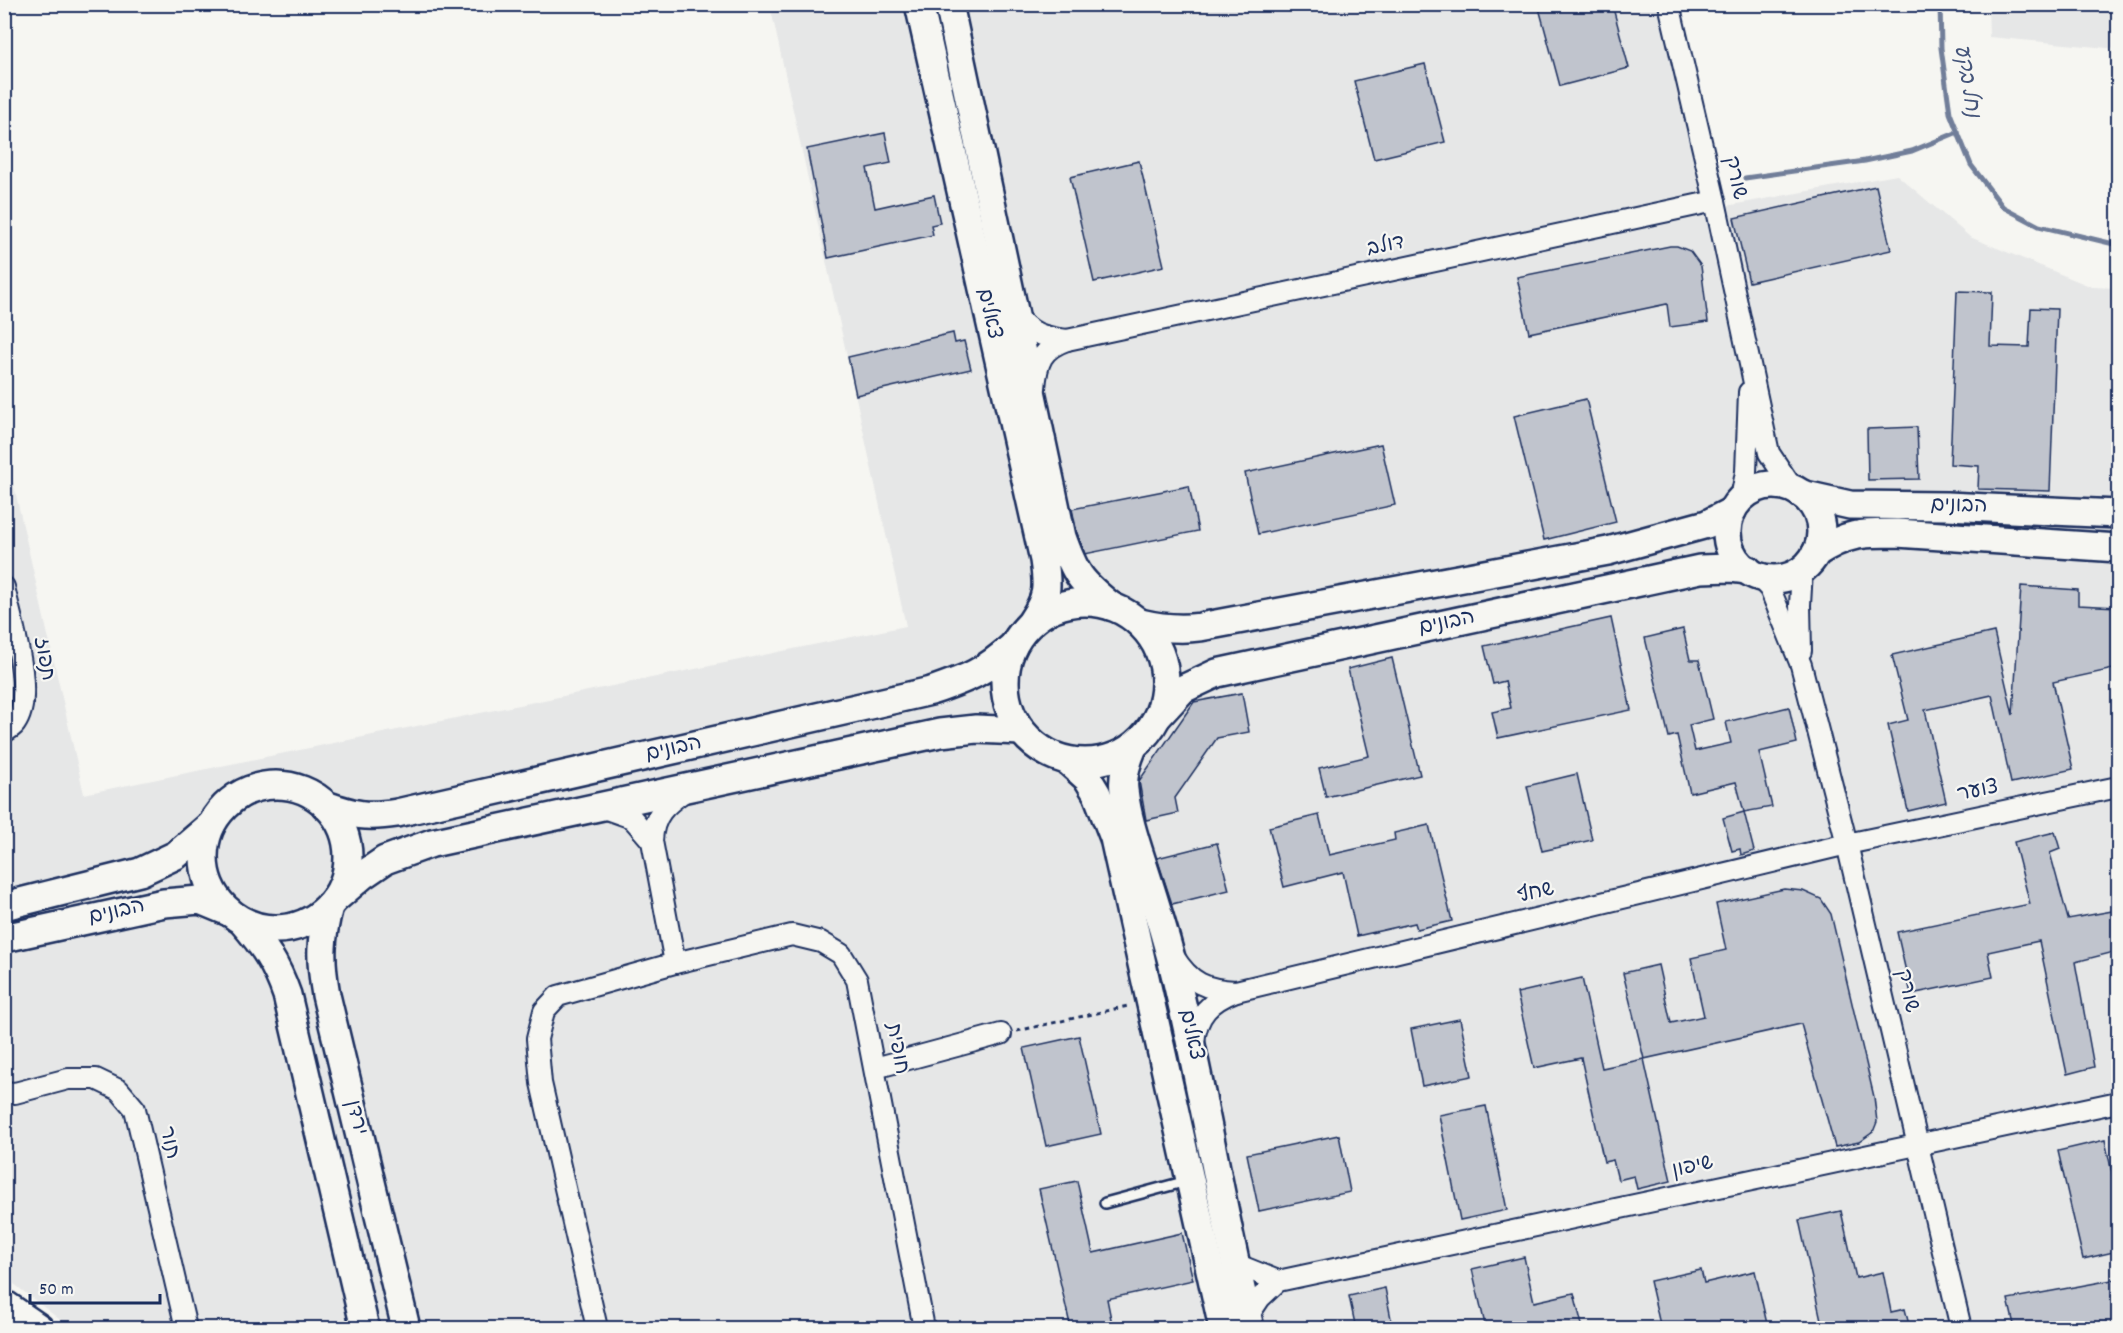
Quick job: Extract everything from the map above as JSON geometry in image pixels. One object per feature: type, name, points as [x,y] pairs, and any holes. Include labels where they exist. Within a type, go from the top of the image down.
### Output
[{"type":"street","name":"צאלים","points":[[919,4],[1044,560],[1046,591],[1043,604],[1032,621]]},
{"type":"street","name":"שורק","points":[[1669,4],[1715,201],[1769,453],[1797,491]]},
{"type":"street","name":"צאלים","points":[[949,5],[1062,537],[1077,575],[1086,587],[1111,606]]},
{"type":"street","name":"דולב","points":[[1034,398],[1038,365],[1045,352],[1054,345],[1067,340],[1715,201]]},
{"type":"street","name":"דולב","points":[[1016,314],[1026,328],[1048,338],[1067,340]]},
{"type":"street","name":"שורק","points":[[1736,505],[1746,472],[1749,362]]},
{"type":"street","points":[[1777,485],[1797,491],[1814,506],[1819,517],[1821,540],[1809,561],[1791,576],[1778,579],[1753,573],[1737,560],[1730,549],[1727,536],[1728,523],[1736,505],[1754,490],[1765,486],[1777,485]]},
{"type":"street","name":"הבונים","points":[[1797,491],[1850,505],[1947,506],[2118,514]]},
{"type":"street","name":"הבונים","points":[[1140,623],[1182,630],[1596,553],[1707,524],[1736,505]]},
{"type":"street","name":"הבונים","points":[[1809,561],[1836,540],[1871,533],[2118,548]]},
{"type":"street","name":"שורק","points":[[1802,665],[1800,606],[1809,561]]},
{"type":"street","name":"הבונים","points":[[1159,715],[1183,689],[1217,673],[1700,569],[1731,568],[1753,573]]},
{"type":"street","name":"שורק","points":[[1753,573],[1770,589],[1802,665],[1847,844],[1961,1329]]},
{"type":"street","name":"תפוז","points":[[4,587],[25,685],[23,704],[15,723],[4,732]]},
{"type":"street","points":[[1090,602],[1111,606],[1127,613],[1140,623],[1153,639],[1162,657],[1166,676],[1165,696],[1159,715],[1152,727],[1133,747],[1113,758],[1091,763],[1068,761],[1050,755],[1034,745],[1021,731],[1010,711],[1004,690],[1005,667],[1013,646],[1032,621],[1050,610],[1069,603],[1090,602]]},
{"type":"street","name":"הבונים","points":[[325,805],[366,817],[397,813],[920,694],[965,680],[982,671],[1013,646]]},
{"type":"street","name":"הבונים","points":[[331,903],[363,875],[385,860],[432,843],[940,733],[976,729],[1021,731]]},
{"type":"street","name":"צאלים","points":[[1133,747],[1127,760],[1123,788],[1130,822],[1169,949],[1194,1050],[1230,1246],[1251,1329]]},
{"type":"street","name":"צאלים","points":[[1068,761],[1089,779],[1114,838],[1223,1329]]},
{"type":"street","points":[[278,785],[296,788],[325,805],[338,820],[347,845],[348,863],[345,877],[331,903],[306,923],[290,928],[275,929],[258,927],[235,916],[220,903],[209,885],[204,868],[204,847],[211,825],[228,803],[242,793],[263,786],[278,785]]},
{"type":"street","points":[[675,963],[651,841],[654,821],[660,812],[692,786]]},
{"type":"street","name":"צוער","points":[[1847,844],[2118,787]]},
{"type":"street","points":[[601,807],[632,818],[651,841]]},
{"type":"street","name":"הבונים","points":[[4,906],[117,879],[150,868],[176,855],[211,825]]},
{"type":"street","name":"שחף","points":[[1194,1050],[1195,1027],[1203,1014],[1214,1002],[1236,991],[1847,844]]},
{"type":"street","name":"הבונים","points":[[4,938],[164,903],[200,900],[235,916]]},
{"type":"street","name":"ירדן","points":[[331,903],[322,932],[321,946],[326,995],[406,1329]]},
{"type":"street","name":"ירדן","points":[[235,916],[266,948],[287,995],[365,1329]]},
{"type":"street","name":"חופית","points":[[597,1329],[541,1083],[537,1039],[544,1011],[558,996],[675,963],[792,935],[822,942],[841,954],[857,980],[924,1329]]},
{"type":"street","name":"שחף","points":[[1169,949],[1182,969],[1194,981],[1217,990],[1236,991]]},
{"type":"street","points":[[875,1068],[1001,1034]]},
{"type":"street","name":"תור","points":[[4,1092],[15,1093],[68,1079],[96,1078],[119,1090],[135,1109],[186,1329]]},
{"type":"street","name":"שיפון","points":[[1278,1281],[2118,1102]]},
{"type":"street","points":[[1230,1246],[1240,1266],[1278,1281],[1260,1298],[1248,1316],[1251,1329]]},
{"type":"street","points":[[4,1304],[39,1329]]},
{"type":"lane","points":[[1105,1203],[1190,1180]]},
{"type":"path","points":[[1001,1034],[1150,1001]]},
{"type":"shaded area","points":[[770,5],[1681,5],[1726,206],[1897,175],[1970,237],[2092,287],[2118,288],[2118,1328],[77,1328],[59,1319],[5,1277],[4,442],[84,794],[906,626]]},
{"type":"shaded area","points":[[1988,5],[2118,5],[2118,49],[1989,37]]},
{"type":"building","points":[[1552,4],[1612,4],[1629,68],[1560,86],[1539,8]]},
{"type":"building","points":[[1425,64],[1445,142],[1374,159],[1354,81]]},
{"type":"building","points":[[885,133],[891,163],[867,168],[875,208],[934,195],[940,223],[931,225],[933,235],[828,258],[807,149]]},
{"type":"building","points":[[1139,161],[1164,266],[1094,282],[1070,177]]},
{"type":"building","points":[[1876,186],[1891,250],[1749,282],[1734,218]]},
{"type":"building","points":[[1670,246],[1690,251],[1701,266],[1708,322],[1670,327],[1667,304],[1529,333],[1517,277]]},
{"type":"building","points":[[1957,291],[1992,292],[1990,346],[2029,347],[2031,308],[2057,309],[2050,491],[1978,489],[1979,466],[1950,464]]},
{"type":"building","points":[[953,333],[955,343],[964,341],[971,369],[856,395],[848,357]]},
{"type":"building","points":[[1586,399],[1616,522],[1544,540],[1514,416]]},
{"type":"building","points":[[1917,427],[1919,479],[1868,480],[1867,429]]},
{"type":"building","points":[[1381,444],[1395,505],[1258,534],[1245,473]]},
{"type":"building","points":[[1189,486],[1198,531],[1085,554],[1077,533],[1072,509]]},
{"type":"building","points":[[2021,586],[2078,590],[2078,605],[2118,607],[2118,668],[2053,682],[2073,769],[2011,783],[1992,695],[1925,710],[1946,802],[1908,811],[1888,725],[1908,720],[1892,655],[1994,632],[2013,715]]},
{"type":"building","points":[[1611,618],[1631,710],[1498,738],[1492,712],[1511,708],[1505,681],[1493,684],[1484,646]]},
{"type":"building","points":[[1683,629],[1690,660],[1699,660],[1713,719],[1689,725],[1695,751],[1731,743],[1726,722],[1789,707],[1797,743],[1759,752],[1772,807],[1744,812],[1736,782],[1690,793],[1677,735],[1669,737],[1645,638]]},
{"type":"building","points":[[1392,658],[1420,775],[1326,797],[1319,768],[1369,756],[1348,669]]},
{"type":"building","points":[[1242,693],[1249,732],[1217,738],[1175,798],[1178,813],[1146,820],[1139,781],[1194,702]]},
{"type":"building","points":[[1577,774],[1592,840],[1542,851],[1527,786]]},
{"type":"building","points":[[1744,812],[1754,851],[1741,855],[1740,849],[1732,851],[1723,818]]},
{"type":"building","points":[[1319,815],[1329,855],[1395,840],[1394,833],[1429,825],[1452,921],[1417,929],[1415,923],[1357,936],[1343,872],[1284,887],[1269,827]]},
{"type":"building","points":[[2055,832],[2060,849],[2050,853],[2068,919],[2118,910],[2118,951],[2075,962],[2094,1067],[2067,1074],[2039,941],[1988,952],[1993,977],[1911,994],[1897,932],[2030,904],[2014,842]]},
{"type":"building","points":[[1217,843],[1229,890],[1172,904],[1157,858]]},
{"type":"building","points":[[1784,889],[1803,891],[1821,899],[1831,914],[1874,1097],[1877,1122],[1873,1132],[1859,1142],[1835,1147],[1801,1024],[1644,1059],[1623,973],[1658,965],[1671,1023],[1704,1016],[1691,958],[1726,950],[1716,904]]},
{"type":"building","points":[[1582,978],[1602,1068],[1644,1059],[1671,1181],[1637,1189],[1634,1176],[1618,1180],[1613,1160],[1604,1162],[1581,1058],[1534,1068],[1517,993]]},
{"type":"building","points":[[1460,1019],[1472,1076],[1422,1086],[1411,1029]]},
{"type":"building","points":[[1079,1036],[1101,1134],[1046,1146],[1024,1048]]},
{"type":"building","points":[[1486,1106],[1507,1210],[1460,1220],[1439,1115]]},
{"type":"building","points":[[1339,1135],[1350,1192],[1259,1211],[1247,1154]]},
{"type":"building","points":[[2105,1140],[2118,1201],[2118,1251],[2083,1259],[2058,1151]]},
{"type":"building","points":[[1077,1181],[1093,1253],[1182,1233],[1193,1280],[1107,1299],[1113,1329],[1071,1329],[1039,1189]]},
{"type":"building","points":[[1841,1211],[1856,1278],[1883,1272],[1891,1312],[1905,1309],[1910,1329],[1823,1329],[1799,1220]]},
{"type":"building","points":[[1524,1257],[1534,1302],[1574,1293],[1583,1329],[1486,1329],[1472,1269]]},
{"type":"building","points":[[1701,1270],[1704,1283],[1755,1271],[1767,1324],[1745,1329],[1661,1329],[1650,1281]]},
{"type":"building","points":[[2118,1279],[2118,1329],[2015,1329],[2008,1299]]},
{"type":"building","points":[[1385,1288],[1393,1329],[1356,1329],[1349,1296]]},
{"type":"waterway","name":"נחל בקע","points":[[1940,4],[1941,48],[1950,113],[1971,165],[2003,207],[2039,226],[2118,245]]},
{"type":"waterway","points":[[1745,178],[1865,161],[1912,151],[1958,132]]}]
